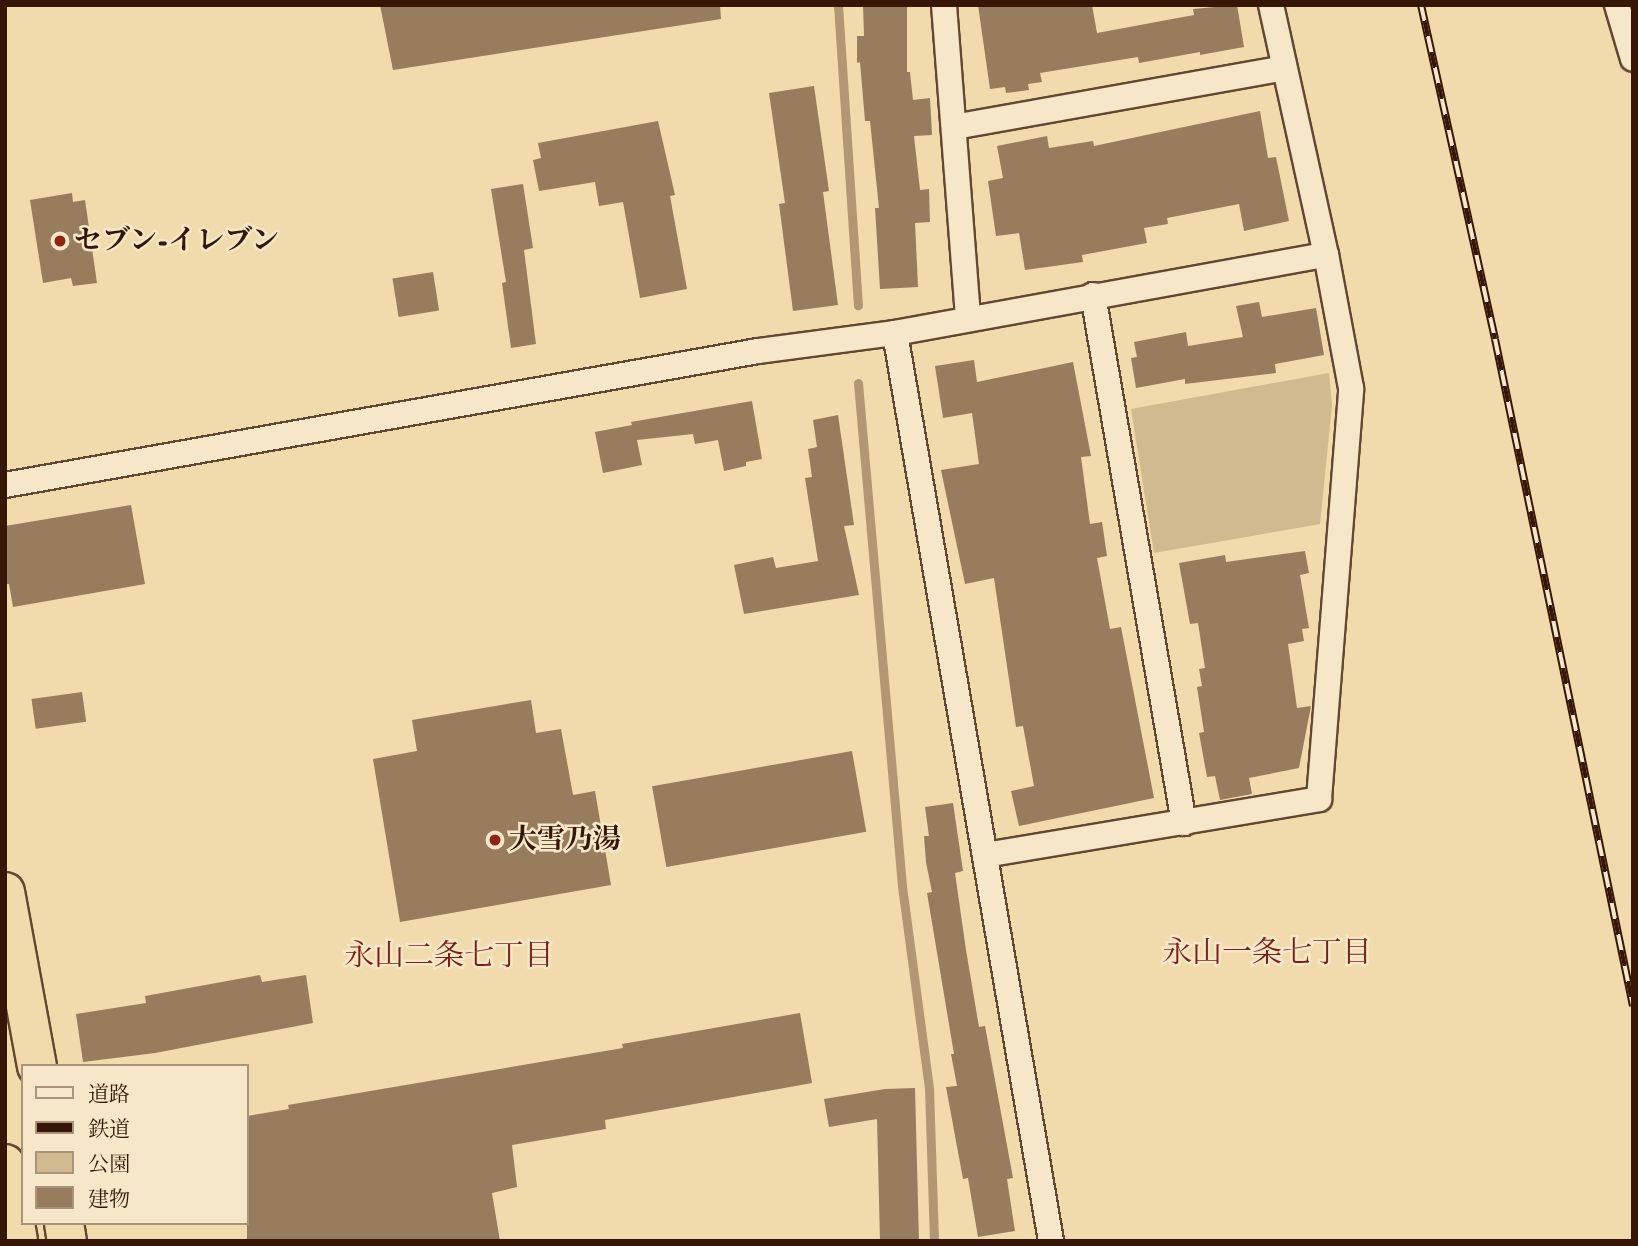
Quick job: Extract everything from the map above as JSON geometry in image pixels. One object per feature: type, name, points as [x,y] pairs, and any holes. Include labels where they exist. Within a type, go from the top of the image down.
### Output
[{"type":"highway","points":[[5,892],[15,994],[36,1064]]},
{"type":"highway","points":[[5,1164],[18,1241]]},
{"type":"street","points":[[944,5],[968,319]]},
{"type":"street","points":[[985,855],[1319,799],[1351,388],[1326,255],[1271,5]]},
{"type":"street","points":[[1617,5],[1633,59]]},
{"type":"street","points":[[954,127],[1284,68]]},
{"type":"street","points":[[5,485],[758,351],[895,333],[1093,295],[1326,255]]},
{"type":"street","points":[[1093,295],[1184,823]]},
{"type":"street","points":[[895,333],[1051,1241]]},
{"type":"green space","points":[[1329,373],[1332,405],[1320,524],[1154,553],[1131,409]]},
{"type":"building","points":[[380,5],[720,5],[721,19],[393,70]]},
{"type":"building","points":[[863,5],[907,5],[907,72],[910,72],[913,100],[930,98],[932,135],[914,136],[920,190],[929,189],[930,222],[915,223],[918,287],[880,289],[875,208],[879,208],[870,121],[865,121],[860,62],[857,63],[857,36],[864,36]]},
{"type":"building","points":[[978,5],[1092,5],[1097,33],[1194,15],[1193,9],[1237,5],[1244,47],[1139,63],[1138,57],[1040,73],[1042,82],[1028,84],[1029,90],[1006,93],[1005,87],[990,89]]},
{"type":"building","points":[[814,86],[829,191],[823,192],[838,305],[793,311],[779,204],[785,203],[769,93]]},
{"type":"building","points":[[1260,111],[1268,158],[1276,157],[1289,221],[1244,231],[1239,204],[1167,218],[1168,224],[1144,228],[1147,243],[1082,255],[1083,262],[1025,270],[1019,233],[996,236],[988,181],[1003,178],[997,146],[1047,136],[1049,148],[1093,141],[1094,146]]},
{"type":"building","points":[[658,121],[675,195],[670,196],[687,289],[640,298],[623,202],[599,206],[595,182],[539,191],[533,160],[541,158],[538,143]]},
{"type":"building","points":[[523,184],[533,248],[524,250],[536,344],[511,348],[502,283],[506,282],[491,189]]},
{"type":"building","points":[[72,193],[73,202],[85,200],[97,283],[73,286],[71,278],[43,283],[30,200]]},
{"type":"building","points":[[433,272],[439,311],[399,317],[393,278]]},
{"type":"building","points":[[1259,302],[1262,317],[1316,308],[1324,355],[1275,364],[1276,373],[1185,384],[1185,379],[1136,388],[1131,358],[1137,357],[1134,342],[1186,332],[1188,346],[1243,337],[1236,306]]},
{"type":"building","points":[[974,360],[977,382],[1073,362],[1091,456],[1081,457],[1090,524],[1102,522],[1107,556],[1097,558],[1110,629],[1121,627],[1154,798],[1019,826],[1011,791],[1034,786],[1023,726],[1016,727],[994,578],[965,584],[941,470],[979,464],[972,413],[943,418],[935,366]]},
{"type":"building","points":[[752,401],[762,459],[724,471],[718,440],[695,444],[693,434],[637,440],[642,465],[603,473],[595,432],[632,425],[631,422]]},
{"type":"building","points":[[838,415],[854,525],[844,526],[859,595],[744,614],[734,565],[773,557],[776,568],[818,561],[805,478],[812,477],[808,449],[817,447],[813,420]]},
{"type":"building","points":[[131,505],[145,584],[13,607],[9,584],[5,584],[5,526]]},
{"type":"building","points":[[1305,551],[1309,573],[1300,575],[1309,628],[1302,629],[1304,641],[1288,644],[1297,708],[1311,706],[1299,768],[1249,778],[1252,794],[1220,800],[1215,776],[1207,777],[1199,733],[1204,732],[1197,687],[1202,686],[1199,669],[1205,668],[1198,623],[1190,624],[1179,563],[1225,555],[1226,562]]},
{"type":"building","points":[[82,692],[86,722],[36,729],[31,699]]},
{"type":"building","name":"大雪乃湯","points":[[531,700],[536,733],[561,729],[573,795],[595,791],[611,885],[400,922],[373,759],[417,751],[412,720]]},
{"type":"building","points":[[852,751],[866,832],[666,867],[652,786]]},
{"type":"building","points":[[953,803],[963,871],[955,873],[966,950],[979,1027],[985,1026],[1013,1178],[1007,1179],[1015,1231],[978,1237],[968,1178],[963,1179],[946,1087],[957,1086],[951,1054],[954,1054],[927,893],[932,892],[926,862],[924,836],[929,836],[925,807]]},
{"type":"building","points":[[260,975],[262,982],[306,975],[313,1023],[155,1053],[83,1062],[76,1014],[146,1003],[145,996]]},
{"type":"building","points":[[800,1013],[812,1083],[605,1120],[606,1129],[512,1145],[517,1187],[492,1193],[500,1241],[247,1241],[248,1116],[289,1109],[288,1105],[623,1048],[622,1044]]},
{"type":"building","points":[[915,1088],[919,1241],[880,1241],[877,1119],[829,1127],[824,1099],[885,1089]]},
{"type":"waterway","points":[[838,5],[858,305]]},
{"type":"waterway","points":[[858,383],[902,886],[929,1089],[934,1241]]},
{"type":"railway","points":[[1421,5],[1495,339],[1633,1006]]},
{"type":"place","name":"セブン-イレブン","points":[[60,241]]},
{"type":"place","name":"大雪乃湯","points":[[495,840]]},
{"type":"district","name":"永山一条七丁目","points":[[1267,954]]},
{"type":"district","name":"永山二条七丁目","points":[[449,957]]}]
